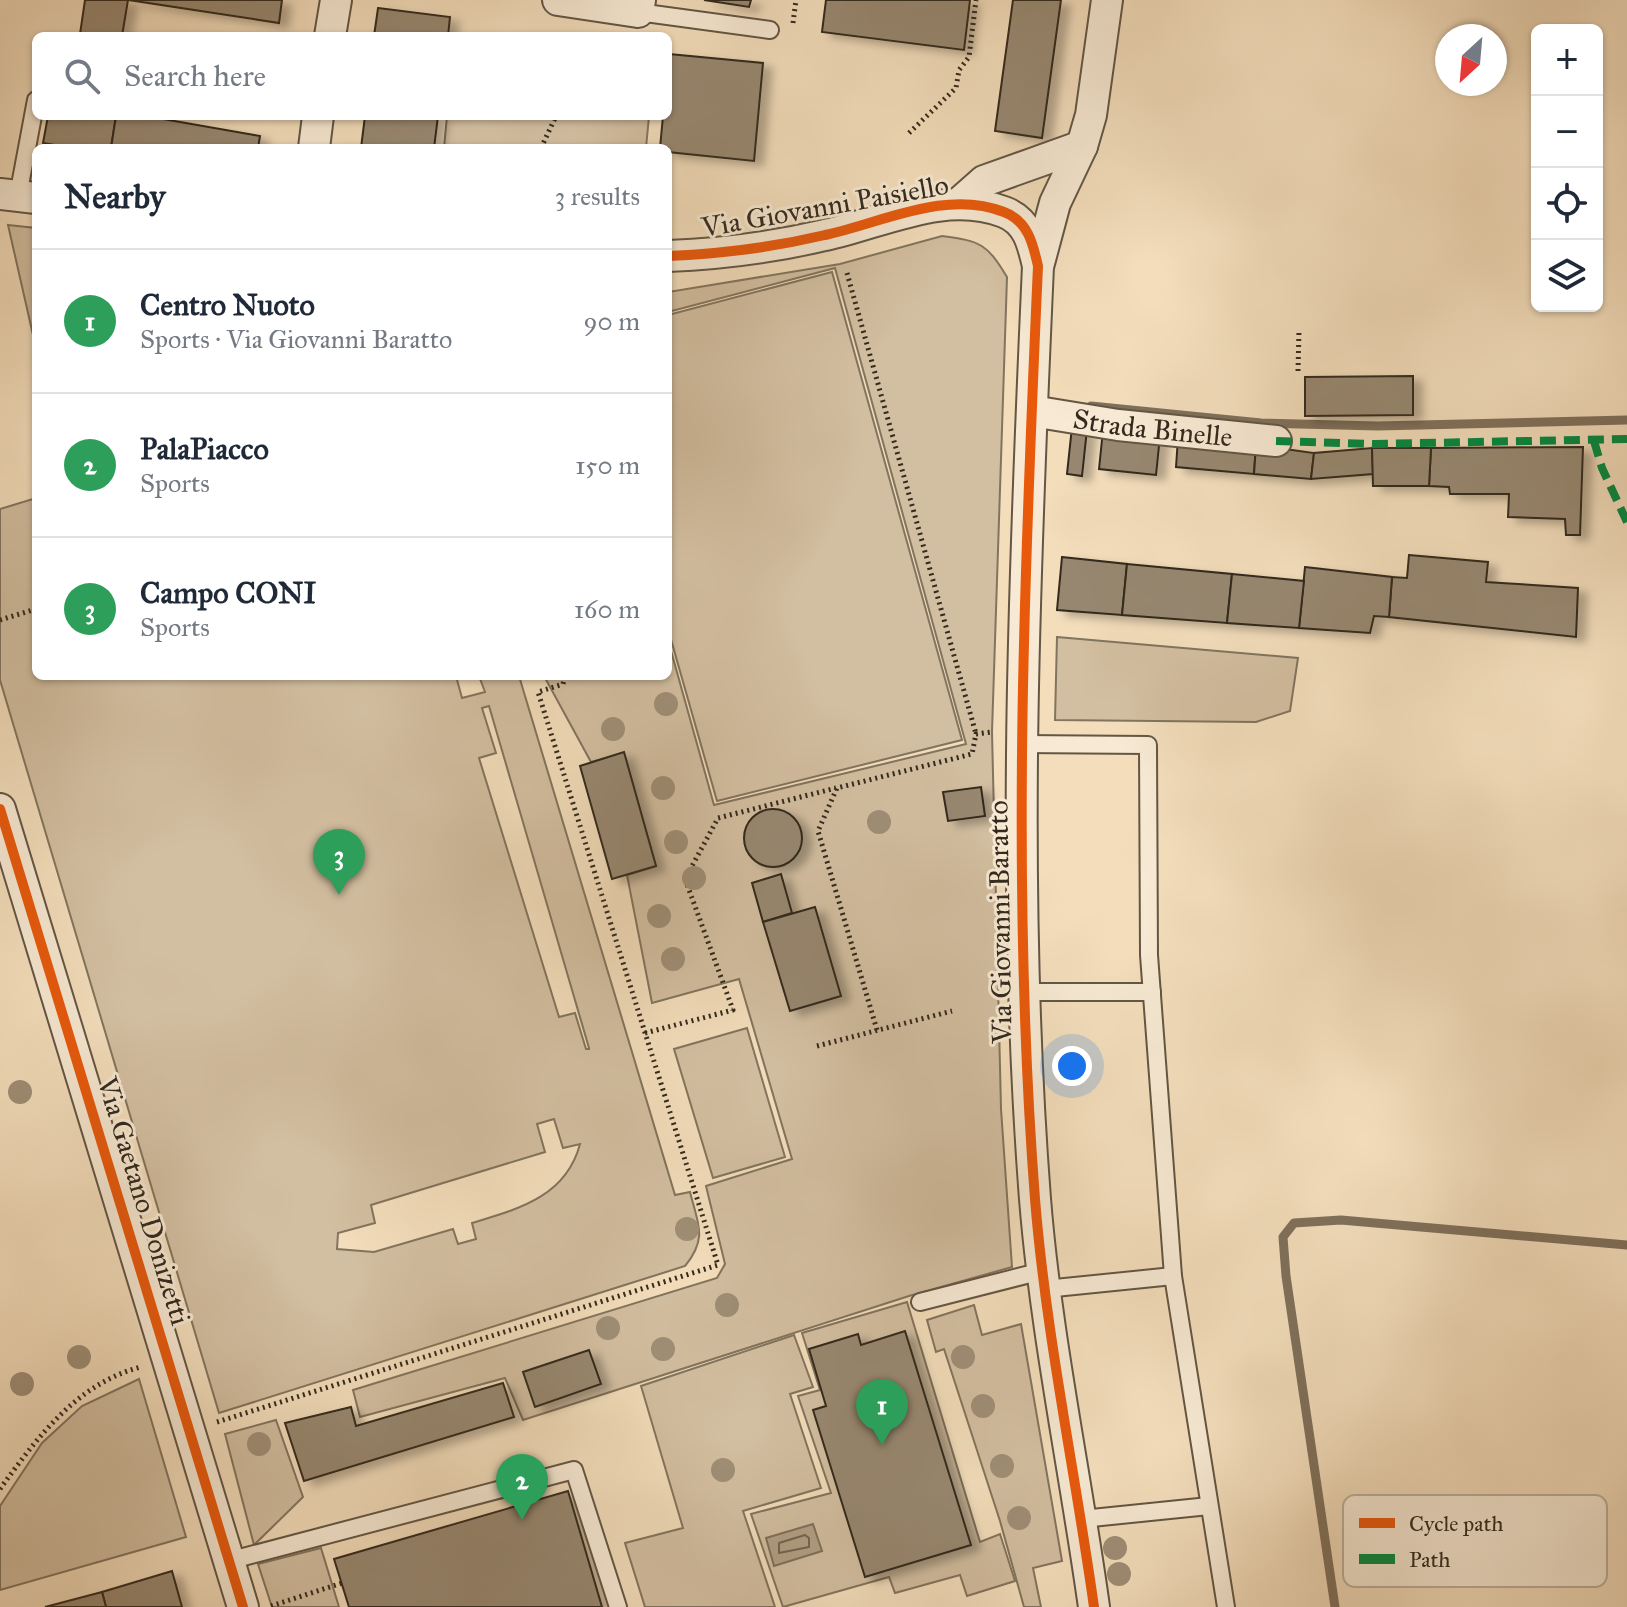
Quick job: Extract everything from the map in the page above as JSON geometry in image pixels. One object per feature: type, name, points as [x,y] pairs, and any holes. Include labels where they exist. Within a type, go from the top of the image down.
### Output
[{"type":"street","points":[[331,32],[336,0]]},
{"type":"street","points":[[558,0],[639,6]]},
{"type":"street","points":[[1038,266],[1055,203],[1082,146],[1091,115],[1107,0]]},
{"type":"street","points":[[314,144],[318,120]]},
{"type":"street","points":[[958,204],[984,181],[1082,146]]},
{"type":"street","name":"Via Giovanni Paisiello","points":[[672,256],[757,248],[827,235],[900,213],[958,204],[1006,212],[1030,233]]},
{"type":"street","name":"Via Giovanni Baratto","points":[[1030,233],[1038,266],[1021,737],[1024,992],[1044,1280],[1094,1607]]},
{"type":"street","name":"Strada Binelle","points":[[1032,411],[1118,425],[1276,441]]},
{"type":"street","name":"Via Gaetano Donizetti","points":[[1,814],[243,1607]]},
{"type":"lane","points":[[639,6],[770,30]]},
{"type":"lane","points":[[18,196],[32,120]]},
{"type":"lane","points":[[1021,737],[1148,745],[1152,992],[1173,1276],[1226,1607]]},
{"type":"lane","points":[[1024,992],[1152,992]]},
{"type":"lane","points":[[920,1302],[1044,1280],[1173,1276]]},
{"type":"lane","points":[[228,1561],[574,1470],[618,1607]]},
{"type":"lane","points":[[1082,1519],[1209,1506]]},
{"type":"path","points":[[909,133],[956,88],[959,70],[969,57],[976,0]]},
{"type":"path","points":[[543,144],[554,120]]},
{"type":"path","points":[[645,1033],[733,1010],[685,879],[718,818],[972,754],[976,734],[847,273]]},
{"type":"path","points":[[1298,371],[1299,330]]},
{"type":"path","points":[[0,620],[32,610]]},
{"type":"path","points":[[189,1430],[718,1265],[538,692],[563,684],[564,680]]},
{"type":"path","points":[[976,734],[1021,737]]},
{"type":"path","points":[[837,788],[818,831],[877,1030]]},
{"type":"path","points":[[817,1046],[952,1011]]},
{"type":"path","points":[[0,1489],[35,1441],[77,1398],[136,1368],[168,1362]]},
{"type":"path","points":[[266,1607],[342,1583]]},
{"type":"shaded area","points":[[447,120],[649,120],[646,144],[444,144]]},
{"type":"shaded area","points":[[8,225],[32,228],[32,330]]},
{"type":"shaded area","points":[[942,236],[982,246],[994,257],[1007,277],[992,732],[1001,1109],[1012,1267],[909,1296],[523,1420],[505,1378],[360,1417],[353,1390],[717,1278],[725,1264],[706,1186],[792,1159],[739,979],[652,1003],[627,875],[656,866],[624,753],[591,762],[546,680],[672,680],[672,654],[714,805],[966,744],[835,268],[672,311],[672,291],[840,264]]},
{"type":"shaded area","points":[[832,272],[962,740],[717,801],[672,643],[672,314]]},
{"type":"shaded area","points":[[32,499],[32,680],[457,680],[462,698],[485,692],[480,680],[520,680],[675,1195],[690,1192],[699,1239],[685,1266],[219,1413],[0,680],[0,509]],"holes":[[[489,706],[589,1048],[586,1049],[575,1013],[559,1017],[479,758],[496,753],[482,708]],[[554,1119],[563,1148],[580,1144],[564,1177],[552,1189],[523,1206],[472,1223],[476,1239],[458,1244],[453,1229],[374,1252],[337,1249],[338,1233],[375,1223],[371,1205],[545,1152],[537,1124]]]},
{"type":"shaded area","points":[[1057,637],[1298,658],[1290,711],[1256,722],[1055,720]]},
{"type":"shaded area","points":[[747,1028],[785,1157],[713,1178],[674,1049]]},
{"type":"shaded area","points":[[907,1302],[980,1542],[1000,1534],[1015,1581],[967,1596],[960,1575],[895,1593],[889,1577],[783,1607],[751,1514],[831,1493],[798,1396],[820,1390],[802,1333]]},
{"type":"shaded area","points":[[974,1305],[982,1335],[1021,1324],[1062,1561],[1033,1568],[1041,1607],[1024,1607],[1000,1521],[944,1349],[936,1352],[927,1320]]},
{"type":"shaded area","points":[[794,1335],[813,1387],[790,1394],[821,1488],[743,1511],[775,1607],[645,1607],[625,1543],[683,1528],[641,1386]]},
{"type":"shaded area","points":[[139,1379],[186,1537],[0,1590],[0,1506],[42,1443],[82,1406]]},
{"type":"shaded area","points":[[276,1420],[303,1497],[254,1545],[225,1434]]},
{"type":"shaded area","points":[[321,1548],[339,1607],[272,1607],[258,1564]]},
{"type":"water","points":[[813,1524],[822,1551],[774,1566],[766,1538]]},
{"type":"building","points":[[85,0],[128,0],[123,32],[80,32]]},
{"type":"building","points":[[128,0],[282,0],[279,23]]},
{"type":"building","points":[[704,0],[751,0],[749,7]]},
{"type":"building","points":[[826,0],[970,0],[964,50],[822,32]]},
{"type":"building","points":[[1013,0],[1061,0],[1042,138],[995,131]]},
{"type":"building","points":[[378,8],[450,17],[448,32],[375,32]]},
{"type":"building","points":[[672,54],[763,63],[754,161],[672,152],[672,144],[660,144],[663,120],[672,120]]},
{"type":"building","points":[[47,120],[115,120],[112,144],[43,143]]},
{"type":"building","points":[[115,120],[169,120],[260,136],[259,144],[112,144]]},
{"type":"building","points":[[364,120],[438,120],[434,144],[362,144]]},
{"type":"building","points":[[1413,376],[1413,415],[1305,416],[1305,377]]},
{"type":"building","points":[[1072,427],[1087,429],[1082,476],[1067,474]]},
{"type":"building","points":[[1103,430],[1160,436],[1156,475],[1099,469]]},
{"type":"building","points":[[1178,438],[1256,445],[1254,474],[1176,467]]},
{"type":"building","points":[[1256,445],[1314,453],[1311,479],[1254,474]]},
{"type":"building","points":[[1583,447],[1580,535],[1566,535],[1565,519],[1508,517],[1509,494],[1450,494],[1449,487],[1429,486],[1431,448]]},
{"type":"building","points":[[1372,448],[1373,474],[1311,479],[1314,453]]},
{"type":"building","points":[[1372,448],[1431,448],[1429,486],[1373,486]]},
{"type":"building","points":[[1409,555],[1488,562],[1486,582],[1578,588],[1576,637],[1389,617],[1392,577],[1407,578]]},
{"type":"building","points":[[1062,557],[1127,564],[1122,615],[1057,610]]},
{"type":"building","points":[[1127,564],[1232,574],[1227,623],[1122,615]]},
{"type":"building","points":[[1305,567],[1392,577],[1389,617],[1374,616],[1370,633],[1299,628]]},
{"type":"building","points":[[1232,574],[1304,581],[1299,628],[1227,623]]},
{"type":"building","points":[[624,752],[656,866],[612,879],[580,766]]},
{"type":"building","points":[[981,787],[985,816],[948,821],[943,792]]},
{"type":"building","points":[[773,809],[794,817],[802,838],[794,859],[773,867],[752,859],[744,838],[752,817]]},
{"type":"building","points":[[781,874],[792,913],[763,922],[752,883]]},
{"type":"building","points":[[815,907],[841,996],[790,1011],[763,922]]},
{"type":"building","points":[[905,1331],[971,1545],[865,1577],[813,1410],[826,1406],[809,1349],[858,1334],[861,1345]]},
{"type":"building","points":[[589,1350],[601,1384],[535,1407],[523,1372]]},
{"type":"building","points":[[503,1383],[514,1417],[304,1481],[285,1423],[351,1407],[356,1426]]},
{"type":"building","points":[[568,1491],[602,1607],[349,1607],[334,1559]]},
{"type":"building","points":[[172,1571],[182,1607],[106,1607],[102,1592]]},
{"type":"building","points":[[102,1592],[106,1607],[45,1607]]},
{"type":"waterway","points":[[1091,406],[1261,423],[1378,426],[1627,420]]},
{"type":"waterway","points":[[1335,1607],[1286,1276],[1283,1237],[1294,1223],[1341,1220],[1627,1245]]},
{"type":"marked path","points":[[1276,441],[1375,444],[1627,439]]},
{"type":"marked path","points":[[1594,441],[1602,468],[1627,522]]},
{"type":"cycle path","points":[[672,256],[786,243],[847,230],[914,210],[959,204],[982,206],[1012,216],[1024,227],[1034,250],[1038,266],[1022,732],[1023,966],[1028,1082],[1035,1199],[1046,1301],[1094,1607]]},
{"type":"cycle path","points":[[0,809],[243,1607]]},
{"type":"place","name":"Campo CONI","points":[[339,895]]},
{"type":"place","name":"Centro Nuoto","points":[[882,1445]]},
{"type":"place","name":"PalaPiacco","points":[[522,1520]]}]
